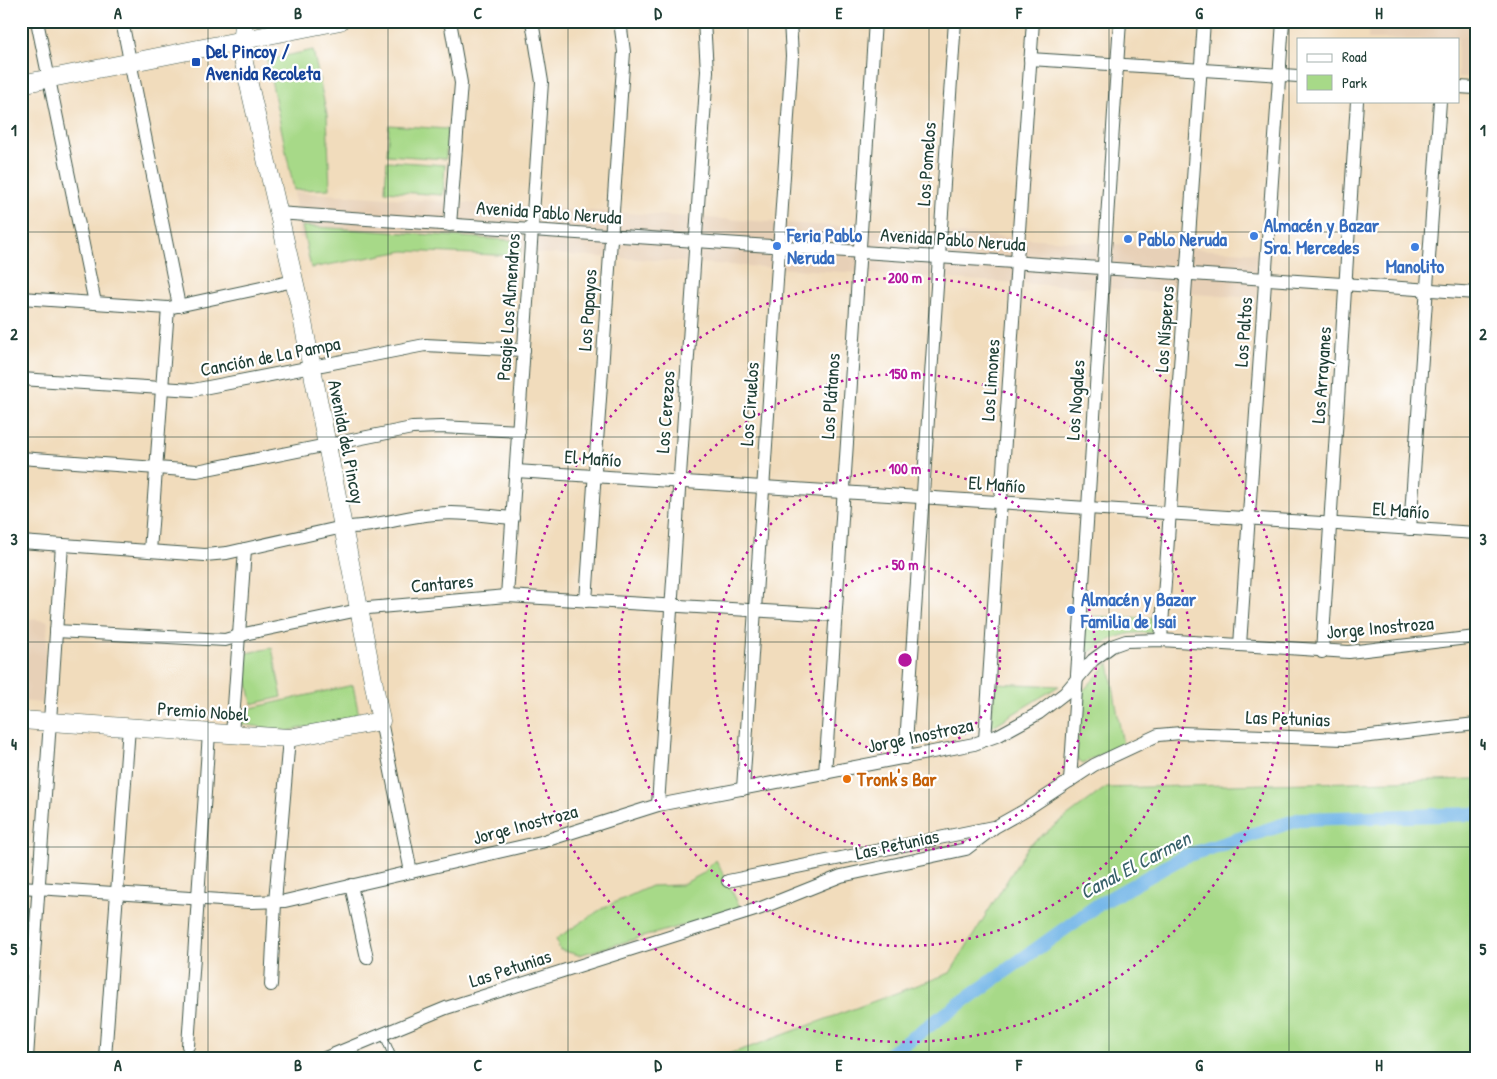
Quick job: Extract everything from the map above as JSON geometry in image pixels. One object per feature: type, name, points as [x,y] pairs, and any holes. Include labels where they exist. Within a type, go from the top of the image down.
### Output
[{"type":"street","points":[[37,21],[95,303]]},
{"type":"street","points":[[122,21],[173,307],[162,389],[150,551]]},
{"type":"street","name":"Avenida del Pincoy","points":[[244,21],[242,41],[244,63],[294,281],[411,872]]},
{"type":"street","points":[[21,84],[340,21]]},
{"type":"street","points":[[450,21],[461,83],[450,225]]},
{"type":"street","name":"Pasaje Los Almendros","points":[[507,596],[542,82],[532,21]]},
{"type":"street","name":"Los Papayos","points":[[586,601],[624,52],[620,21]]},
{"type":"street","name":"Los Cerezos","points":[[658,805],[707,72],[704,21]]},
{"type":"street","name":"Los Ciruelos","points":[[743,789],[792,56],[790,21]]},
{"type":"street","name":"Los Plátanos","points":[[825,774],[858,251],[875,21]]},
{"type":"street","name":"Los Pomelos","points":[[904,758],[955,21]]},
{"type":"street","name":"Los Limones","points":[[985,740],[1033,21]]},
{"type":"street","name":"Los Nogales","points":[[1070,781],[1102,267],[1120,21]]},
{"type":"street","name":"Los Nísperos","points":[[1161,640],[1204,21]]},
{"type":"street","name":"Los Paltos","points":[[1240,645],[1283,21]]},
{"type":"street","points":[[1030,59],[1297,76]]},
{"type":"street","points":[[1460,87],[1476,88]]},
{"type":"street","name":"Los Arrayanes","points":[[1322,652],[1357,102]]},
{"type":"street","points":[[1410,529],[1440,102]]},
{"type":"street","name":"Avenida Pablo Neruda","points":[[278,214],[938,256],[1476,293]]},
{"type":"street","points":[[21,298],[173,307],[294,281]]},
{"type":"street","name":"Canción de La Pampa","points":[[21,379],[162,389],[201,389],[425,345],[524,350]]},
{"type":"street","points":[[21,458],[197,471],[427,426],[519,431]]},
{"type":"street","name":"El Mañío","points":[[516,471],[1476,533]]},
{"type":"street","points":[[21,542],[206,555],[245,549],[342,526],[358,527],[437,513],[513,518]]},
{"type":"street","points":[[27,1058],[62,545]]},
{"type":"street","points":[[232,735],[245,549]]},
{"type":"street","name":"Cantares","points":[[56,631],[225,640],[249,633],[359,610],[507,596],[835,615]]},
{"type":"street","name":"Jorge Inostroza","points":[[21,887],[275,902],[541,842],[658,805],[825,774],[985,740],[1039,713],[1076,682],[1094,660],[1119,643],[1133,639],[1322,652],[1349,652],[1476,637]]},
{"type":"street","name":"Premio Nobel","points":[[21,720],[289,738],[381,720]]},
{"type":"street","name":"Las Petunias","points":[[325,1058],[446,1008],[761,908],[841,876],[966,849],[995,827],[1027,809],[1094,765],[1140,742],[1170,734],[1344,739],[1476,724]]},
{"type":"street","points":[[106,1058],[130,728]]},
{"type":"street","points":[[188,1046],[209,733]]},
{"type":"street","points":[[271,985],[275,902],[289,738]]},
{"type":"street","points":[[728,881],[995,827]]},
{"type":"street","points":[[350,886],[367,958]]},
{"type":"lane","points":[[383,1034],[394,1058]]},
{"type":"shaded area","points":[[1369,21],[1476,21],[1476,78],[1460,77],[1460,38],[1368,38]]},
{"type":"shaded area","name":"Feria Pablo Neruda","points":[[294,192],[1260,253],[1257,298],[299,238]]},
{"type":"shaded area","points":[[21,618],[48,621],[42,703],[21,701]]},
{"type":"green space","points":[[313,50],[327,115],[330,189],[294,190],[267,60]]},
{"type":"green space","points":[[389,125],[447,129],[446,159],[387,155]]},
{"type":"green space","points":[[387,161],[445,165],[443,195],[385,191]]},
{"type":"green space","points":[[302,226],[522,241],[520,256],[404,251],[311,268]]},
{"type":"green space","points":[[1083,616],[1157,618],[1156,633],[1125,635],[1112,639],[1089,652],[1082,653]]},
{"type":"green space","points":[[272,648],[282,697],[252,704],[242,654]]},
{"type":"green space","points":[[1109,663],[1123,745],[1083,763],[1076,758],[1080,694]]},
{"type":"green space","points":[[995,683],[1059,686],[990,728]]},
{"type":"green space","points":[[353,685],[359,716],[288,731],[241,724],[242,710]]},
{"type":"green space","points":[[1476,779],[1476,1058],[716,1058],[950,973],[1029,845],[1105,788]]},
{"type":"green space","points":[[716,860],[741,909],[579,955],[560,950],[556,939],[603,908],[651,886],[681,885],[702,874]]},
{"type":"waterway","name":"Canal El Carmen","points":[[884,1058],[1098,905],[1185,856],[1301,819],[1476,814]]},
{"type":"place","name":"Del Pincoy / Avenida Recoleta","points":[[196,62]]},
{"type":"place","name":"Almacén y Bazar Sra. Mercedes","points":[[1254,236]]},
{"type":"place","name":"Pablo Neruda","points":[[1128,239]]},
{"type":"place","name":"Feria Pablo Neruda","points":[[777,246]]},
{"type":"place","name":"Manolito","points":[[1415,247]]},
{"type":"place","name":"Almacén y Bazar Familia de Isai","points":[[1071,610]]},
{"type":"place","name":"Tronk's Bar","points":[[847,779]]}]
